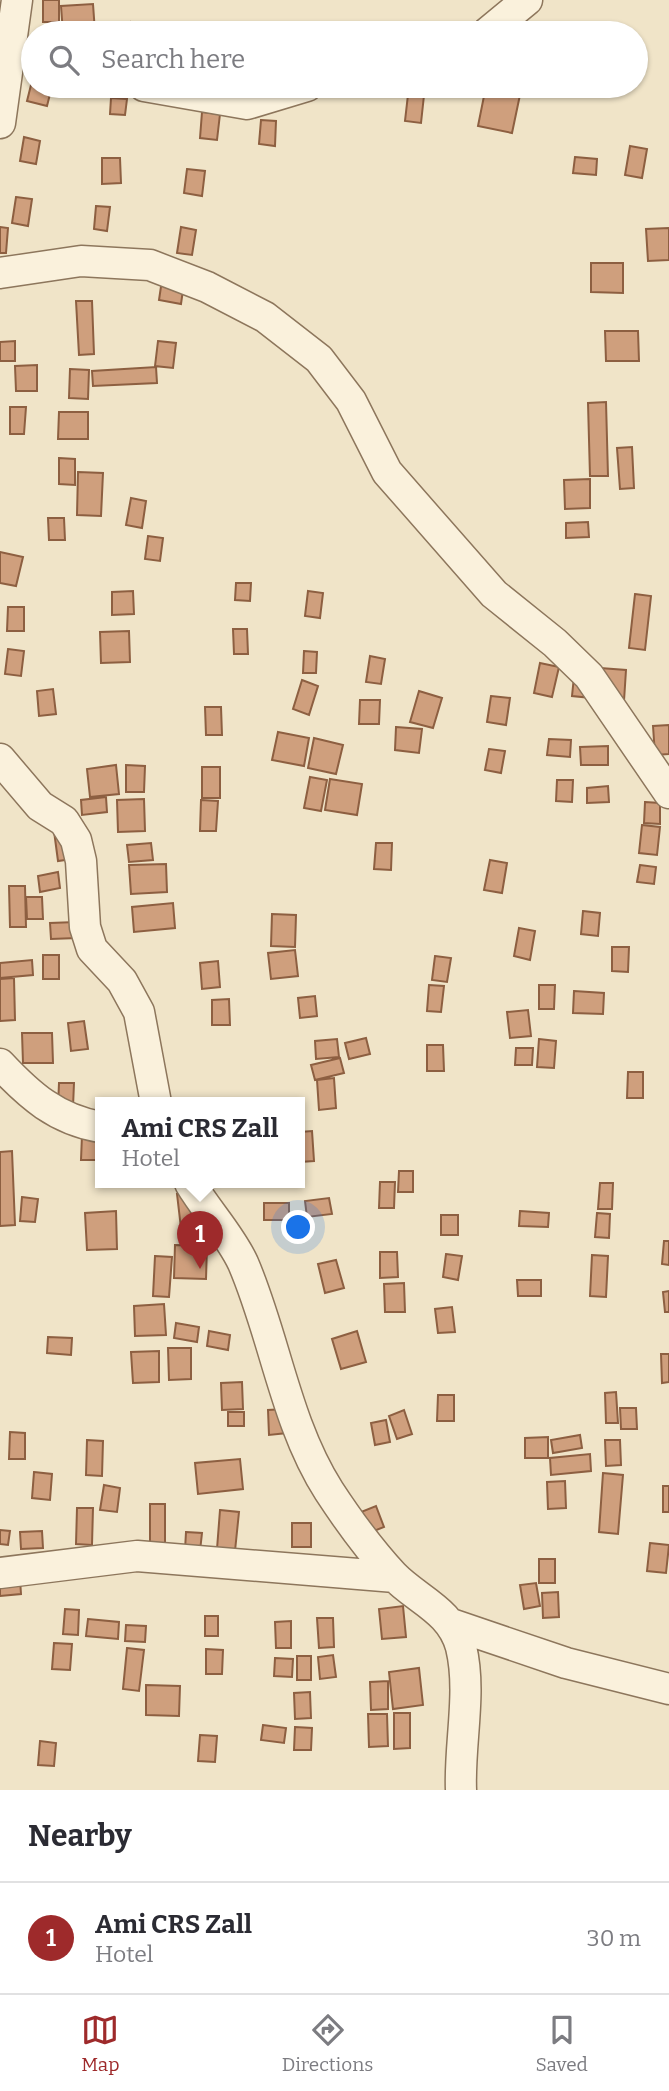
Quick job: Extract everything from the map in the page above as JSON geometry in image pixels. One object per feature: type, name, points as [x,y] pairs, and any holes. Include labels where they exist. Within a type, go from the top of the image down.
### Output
[{"type":"street","points":[[17,0],[21,31]]},
{"type":"street","points":[[501,21],[527,0]]},
{"type":"street","points":[[0,123],[21,54]]},
{"type":"street","points":[[213,98],[247,104],[267,98]]},
{"type":"street","points":[[0,273],[81,261],[150,265],[206,287],[265,317],[319,359],[351,401],[387,472],[494,594],[555,643],[589,676],[669,793]]},
{"type":"street","points":[[0,759],[40,806],[64,821],[76,840],[81,861],[85,927],[92,949],[122,981],[139,1013],[155,1097]]},
{"type":"street","points":[[0,1065],[31,1097],[54,1112],[76,1123],[95,1126]]},
{"type":"street","points":[[193,1188],[242,1260],[300,1435],[327,1488],[358,1534],[395,1577],[434,1606],[451,1624],[461,1647],[464,1690],[461,1790]]},
{"type":"street","points":[[0,1573],[137,1556],[395,1577]]},
{"type":"street","points":[[451,1624],[566,1663],[669,1689]]},
{"type":"building","points":[[43,0],[59,0],[59,21],[43,21]]},
{"type":"building","points":[[93,4],[94,21],[62,21],[61,6]]},
{"type":"building","points":[[28,98],[49,98],[47,106],[27,101]]},
{"type":"building","points":[[111,98],[127,99],[125,115],[110,114]]},
{"type":"building","points":[[408,98],[424,98],[421,123],[405,121]]},
{"type":"building","points":[[484,98],[519,98],[512,133],[478,126]]},
{"type":"building","points":[[202,112],[220,114],[217,140],[200,138]]},
{"type":"building","points":[[261,120],[276,121],[275,146],[259,144]]},
{"type":"building","points":[[24,137],[40,141],[36,164],[20,161]]},
{"type":"building","points":[[630,146],[647,149],[642,178],[625,175]]},
{"type":"building","points":[[575,157],[597,159],[596,175],[573,173]]},
{"type":"building","points":[[102,158],[120,158],[121,183],[102,184]]},
{"type":"building","points":[[187,169],[205,171],[202,196],[184,193]]},
{"type":"building","points":[[16,197],[32,199],[28,226],[12,223]]},
{"type":"building","points":[[96,206],[110,207],[107,231],[94,229]]},
{"type":"building","points":[[0,227],[8,228],[6,253],[0,253]]},
{"type":"building","points":[[181,227],[196,230],[192,255],[177,253]]},
{"type":"building","points":[[669,228],[669,260],[648,261],[646,229]]},
{"type":"building","points":[[591,263],[623,263],[623,293],[591,292]]},
{"type":"building","points":[[163,273],[185,276],[181,304],[159,300]]},
{"type":"building","points":[[76,301],[92,301],[94,354],[79,355]]},
{"type":"building","points":[[605,331],[638,331],[639,361],[606,361]]},
{"type":"building","points":[[15,341],[15,361],[0,361],[0,342]]},
{"type":"building","points":[[158,341],[176,343],[173,368],[155,366]]},
{"type":"building","points":[[37,365],[37,391],[16,391],[15,366]]},
{"type":"building","points":[[156,367],[157,383],[93,386],[92,371]]},
{"type":"building","points":[[70,369],[89,370],[88,399],[69,398]]},
{"type":"building","points":[[606,402],[608,476],[590,476],[588,403]]},
{"type":"building","points":[[10,407],[26,407],[24,434],[10,434]]},
{"type":"building","points":[[59,412],[88,412],[88,439],[58,439]]},
{"type":"building","points":[[632,447],[634,488],[620,489],[617,448]]},
{"type":"building","points":[[59,458],[75,459],[75,485],[59,484]]},
{"type":"building","points":[[78,472],[103,473],[101,516],[77,515]]},
{"type":"building","points":[[590,479],[590,508],[565,509],[564,480]]},
{"type":"building","points":[[131,498],[146,501],[142,528],[126,525]]},
{"type":"building","points":[[48,518],[64,518],[65,540],[49,540]]},
{"type":"building","points":[[588,522],[589,537],[566,538],[566,523]]},
{"type":"building","points":[[148,536],[163,538],[160,561],[145,559]]},
{"type":"building","points":[[0,552],[23,557],[16,586],[0,583]]},
{"type":"building","points":[[236,583],[251,583],[250,601],[235,600]]},
{"type":"building","points":[[133,591],[134,614],[112,615],[112,592]]},
{"type":"building","points":[[308,591],[323,593],[320,618],[305,616]]},
{"type":"building","points":[[635,594],[651,596],[645,650],[629,648]]},
{"type":"building","points":[[8,607],[24,607],[24,631],[7,631]]},
{"type":"building","points":[[233,629],[247,629],[248,654],[234,654]]},
{"type":"building","points":[[129,631],[130,662],[101,663],[100,632]]},
{"type":"building","points":[[8,649],[24,651],[21,676],[5,674]]},
{"type":"building","points":[[304,651],[317,652],[316,673],[303,673]]},
{"type":"building","points":[[370,656],[385,659],[381,684],[366,682]]},
{"type":"building","points":[[540,663],[559,667],[552,697],[534,693]]},
{"type":"building","points":[[575,667],[592,698],[572,696]]},
{"type":"building","points":[[600,668],[626,670],[624,701],[599,699]]},
{"type":"building","points":[[302,680],[318,686],[309,715],[293,709]]},
{"type":"building","points":[[53,689],[56,714],[39,716],[37,691]]},
{"type":"building","points":[[419,691],[442,698],[433,728],[410,722]]},
{"type":"building","points":[[491,696],[510,698],[506,725],[487,722]]},
{"type":"building","points":[[360,700],[380,700],[379,724],[359,724]]},
{"type":"building","points":[[205,707],[221,707],[222,735],[206,735]]},
{"type":"building","points":[[669,725],[669,754],[655,755],[653,726]]},
{"type":"building","points":[[396,727],[422,729],[419,753],[395,750]]},
{"type":"building","points":[[278,732],[309,738],[304,766],[272,760]]},
{"type":"building","points":[[314,738],[343,745],[336,774],[308,768]]},
{"type":"building","points":[[549,739],[571,740],[570,757],[547,755]]},
{"type":"building","points":[[608,746],[608,765],[581,765],[580,747]]},
{"type":"building","points":[[489,749],[505,751],[501,773],[485,770]]},
{"type":"building","points":[[116,765],[119,794],[90,797],[87,769]]},
{"type":"building","points":[[126,765],[145,766],[144,792],[126,792]]},
{"type":"building","points":[[202,767],[220,767],[220,798],[202,798]]},
{"type":"building","points":[[310,777],[327,780],[321,811],[304,808]]},
{"type":"building","points":[[330,779],[362,784],[357,815],[325,810]]},
{"type":"building","points":[[557,780],[573,780],[572,802],[556,801]]},
{"type":"building","points":[[608,786],[609,802],[587,803],[587,788]]},
{"type":"building","points":[[106,797],[107,812],[82,815],[81,800]]},
{"type":"building","points":[[144,799],[145,831],[118,832],[117,800]]},
{"type":"building","points":[[201,800],[218,801],[216,831],[200,831]]},
{"type":"building","points":[[645,802],[660,803],[660,824],[644,823]]},
{"type":"building","points":[[642,825],[660,827],[657,855],[639,853]]},
{"type":"building","points":[[54,831],[72,859],[58,861]]},
{"type":"building","points":[[151,843],[153,860],[129,862],[127,845]]},
{"type":"building","points":[[376,843],[392,843],[391,870],[374,869]]},
{"type":"building","points":[[490,860],[507,863],[502,893],[484,890]]},
{"type":"building","points":[[166,864],[167,892],[131,894],[129,865]]},
{"type":"building","points":[[640,865],[656,867],[654,884],[637,882]]},
{"type":"building","points":[[58,872],[60,888],[40,892],[38,876]]},
{"type":"building","points":[[9,886],[25,886],[26,927],[10,927]]},
{"type":"building","points":[[26,897],[42,897],[43,919],[27,919]]},
{"type":"building","points":[[173,903],[175,928],[134,932],[132,907]]},
{"type":"building","points":[[583,911],[600,913],[598,936],[581,934]]},
{"type":"building","points":[[272,914],[296,915],[295,947],[271,946]]},
{"type":"building","points":[[76,922],[77,938],[51,939],[50,923]]},
{"type":"building","points":[[519,928],[535,931],[530,960],[514,956]]},
{"type":"building","points":[[612,947],[629,947],[628,972],[612,971]]},
{"type":"building","points":[[295,950],[298,976],[271,979],[268,953]]},
{"type":"building","points":[[43,955],[59,955],[59,979],[43,979]]},
{"type":"building","points":[[435,956],[451,958],[447,982],[432,980]]},
{"type":"building","points":[[32,960],[33,975],[0,978],[0,963]]},
{"type":"building","points":[[218,961],[220,987],[202,989],[200,963]]},
{"type":"building","points":[[14,978],[15,1020],[0,1021],[0,979]]},
{"type":"building","points":[[429,985],[444,986],[441,1012],[427,1011]]},
{"type":"building","points":[[539,985],[555,985],[554,1009],[539,1009]]},
{"type":"building","points":[[574,991],[604,993],[603,1014],[573,1013]]},
{"type":"building","points":[[315,996],[317,1016],[300,1018],[298,998]]},
{"type":"building","points":[[229,999],[230,1025],[212,1025],[212,1000]]},
{"type":"building","points":[[528,1010],[531,1036],[510,1038],[507,1012]]},
{"type":"building","points":[[84,1021],[88,1049],[71,1051],[68,1023]]},
{"type":"building","points":[[22,1033],[52,1033],[53,1063],[23,1063]]},
{"type":"building","points":[[366,1038],[370,1054],[349,1059],[345,1043]]},
{"type":"building","points":[[337,1039],[339,1057],[316,1059],[315,1041]]},
{"type":"building","points":[[539,1039],[556,1041],[554,1068],[537,1067]]},
{"type":"building","points":[[427,1045],[443,1045],[444,1071],[427,1071]]},
{"type":"building","points":[[516,1048],[533,1048],[532,1065],[515,1065]]},
{"type":"building","points":[[340,1058],[344,1073],[315,1080],[311,1065]]},
{"type":"building","points":[[628,1072],[643,1072],[643,1098],[627,1098]]},
{"type":"building","points":[[334,1078],[336,1108],[319,1110],[317,1080]]},
{"type":"building","points":[[59,1083],[74,1083],[73,1107],[58,1107]]},
{"type":"building","points":[[312,1131],[314,1161],[305,1162],[305,1132]]},
{"type":"building","points":[[82,1135],[95,1136],[95,1160],[81,1160]]},
{"type":"building","points":[[12,1151],[15,1225],[0,1226],[0,1152]]},
{"type":"building","points":[[399,1171],[413,1171],[413,1192],[398,1192]]},
{"type":"building","points":[[380,1182],[395,1182],[394,1208],[379,1208]]},
{"type":"building","points":[[600,1183],[613,1183],[612,1209],[598,1209]]},
{"type":"building","points":[[204,1191],[208,1224],[181,1228],[177,1194]]},
{"type":"building","points":[[22,1197],[38,1199],[35,1222],[20,1221]]},
{"type":"building","points":[[329,1198],[332,1214],[307,1217],[305,1201]]},
{"type":"building","points":[[264,1203],[289,1203],[289,1220],[264,1220]]},
{"type":"building","points":[[116,1211],[117,1249],[87,1250],[85,1213]]},
{"type":"building","points":[[520,1211],[549,1213],[548,1227],[519,1226]]},
{"type":"building","points":[[597,1213],[610,1214],[609,1238],[595,1237]]},
{"type":"building","points":[[441,1215],[458,1215],[458,1235],[441,1235]]},
{"type":"building","points":[[664,1241],[669,1241],[669,1265],[662,1264]]},
{"type":"building","points":[[175,1245],[207,1246],[206,1279],[174,1278]]},
{"type":"building","points":[[380,1252],[397,1252],[398,1277],[380,1278]]},
{"type":"building","points":[[446,1254],[462,1256],[458,1280],[443,1277]]},
{"type":"building","points":[[592,1255],[608,1256],[606,1297],[590,1296]]},
{"type":"building","points":[[155,1256],[172,1257],[169,1297],[153,1296]]},
{"type":"building","points":[[336,1260],[344,1288],[325,1293],[318,1264]]},
{"type":"building","points":[[517,1280],[541,1280],[541,1296],[518,1296]]},
{"type":"building","points":[[404,1283],[405,1312],[385,1312],[384,1284]]},
{"type":"building","points":[[669,1291],[669,1312],[665,1312],[663,1292]]},
{"type":"building","points":[[164,1304],[166,1335],[135,1336],[134,1306]]},
{"type":"building","points":[[452,1307],[455,1332],[438,1333],[435,1309]]},
{"type":"building","points":[[176,1323],[199,1327],[197,1342],[174,1338]]},
{"type":"building","points":[[209,1331],[230,1335],[228,1350],[207,1346]]},
{"type":"building","points":[[357,1331],[366,1362],[341,1369],[332,1339]]},
{"type":"building","points":[[48,1337],[72,1338],[71,1355],[47,1353]]},
{"type":"building","points":[[168,1348],[191,1348],[191,1379],[169,1380]]},
{"type":"building","points":[[159,1351],[159,1382],[133,1383],[131,1352]]},
{"type":"building","points":[[661,1354],[669,1354],[669,1382],[662,1383]]},
{"type":"building","points":[[242,1382],[243,1409],[222,1410],[221,1383]]},
{"type":"building","points":[[616,1392],[618,1423],[606,1423],[605,1393]]},
{"type":"building","points":[[438,1395],[454,1395],[454,1421],[437,1421]]},
{"type":"building","points":[[620,1408],[636,1408],[637,1429],[621,1429]]},
{"type":"building","points":[[285,1409],[287,1433],[269,1435],[268,1410]]},
{"type":"building","points":[[404,1410],[412,1434],[397,1439],[389,1416]]},
{"type":"building","points":[[228,1412],[244,1412],[244,1426],[228,1426]]},
{"type":"building","points":[[386,1420],[390,1442],[375,1445],[371,1423]]},
{"type":"building","points":[[10,1432],[25,1433],[25,1459],[9,1459]]},
{"type":"building","points":[[580,1435],[582,1448],[553,1453],[551,1440]]},
{"type":"building","points":[[548,1437],[548,1458],[525,1458],[525,1438]]},
{"type":"building","points":[[87,1440],[103,1441],[102,1476],[86,1475]]},
{"type":"building","points":[[605,1440],[620,1440],[621,1465],[606,1466]]},
{"type":"building","points":[[590,1454],[591,1471],[551,1475],[550,1458]]},
{"type":"building","points":[[240,1459],[243,1489],[198,1494],[195,1463]]},
{"type":"building","points":[[34,1472],[52,1474],[50,1500],[32,1498]]},
{"type":"building","points":[[603,1473],[623,1475],[618,1534],[599,1532]]},
{"type":"building","points":[[565,1481],[566,1508],[548,1509],[547,1482]]},
{"type":"building","points":[[104,1485],[120,1488],[117,1512],[100,1510]]},
{"type":"building","points":[[663,1486],[669,1486],[669,1512],[663,1512]]},
{"type":"building","points":[[150,1504],[165,1504],[165,1543],[150,1543]]},
{"type":"building","points":[[376,1506],[384,1527],[369,1533],[361,1512]]},
{"type":"building","points":[[77,1508],[93,1508],[92,1545],[76,1544]]},
{"type":"building","points":[[220,1510],[239,1512],[235,1551],[217,1549]]},
{"type":"building","points":[[292,1523],[311,1523],[311,1547],[292,1547]]},
{"type":"building","points":[[0,1530],[10,1531],[8,1545],[0,1544]]},
{"type":"building","points":[[42,1531],[43,1548],[21,1549],[20,1532]]},
{"type":"building","points":[[186,1532],[202,1533],[200,1551],[185,1550]]},
{"type":"building","points":[[650,1543],[669,1545],[666,1573],[647,1571]]},
{"type":"building","points":[[539,1559],[555,1559],[555,1583],[539,1583]]},
{"type":"building","points":[[19,1564],[21,1594],[0,1596],[0,1565]]},
{"type":"building","points":[[536,1583],[540,1606],[524,1609],[520,1585]]},
{"type":"building","points":[[558,1592],[559,1617],[543,1618],[542,1593]]},
{"type":"building","points":[[403,1606],[406,1637],[382,1639],[379,1609]]},
{"type":"building","points":[[65,1609],[79,1610],[78,1635],[63,1634]]},
{"type":"building","points":[[205,1616],[218,1616],[218,1636],[205,1636]]},
{"type":"building","points":[[317,1618],[333,1618],[334,1647],[319,1648]]},
{"type":"building","points":[[88,1619],[119,1622],[118,1639],[86,1636]]},
{"type":"building","points":[[291,1621],[291,1648],[276,1648],[275,1622]]},
{"type":"building","points":[[126,1625],[146,1626],[145,1642],[125,1641]]},
{"type":"building","points":[[54,1643],[72,1644],[70,1670],[52,1669]]},
{"type":"building","points":[[127,1648],[144,1650],[139,1691],[123,1689]]},
{"type":"building","points":[[206,1649],[223,1650],[222,1674],[206,1674]]},
{"type":"building","points":[[333,1655],[336,1677],[320,1679],[318,1657]]},
{"type":"building","points":[[297,1656],[311,1656],[311,1680],[297,1680]]},
{"type":"building","points":[[275,1658],[293,1659],[292,1677],[274,1676]]},
{"type":"building","points":[[419,1668],[423,1705],[393,1709],[389,1672]]},
{"type":"building","points":[[388,1681],[388,1709],[371,1710],[370,1682]]},
{"type":"building","points":[[146,1685],[180,1686],[179,1716],[146,1715]]},
{"type":"building","points":[[310,1692],[311,1718],[295,1719],[294,1693]]},
{"type":"building","points":[[394,1713],[410,1713],[410,1748],[394,1749]]},
{"type":"building","points":[[368,1714],[387,1714],[388,1746],[369,1747]]},
{"type":"building","points":[[263,1725],[286,1728],[284,1743],[261,1740]]},
{"type":"building","points":[[295,1727],[312,1728],[311,1750],[294,1750]]},
{"type":"building","points":[[200,1735],[217,1736],[215,1762],[198,1761]]},
{"type":"building","points":[[40,1741],[56,1743],[54,1766],[38,1765]]},
{"type":"place","name":"Ami CRS Zall","points":[[200,1269]]}]
